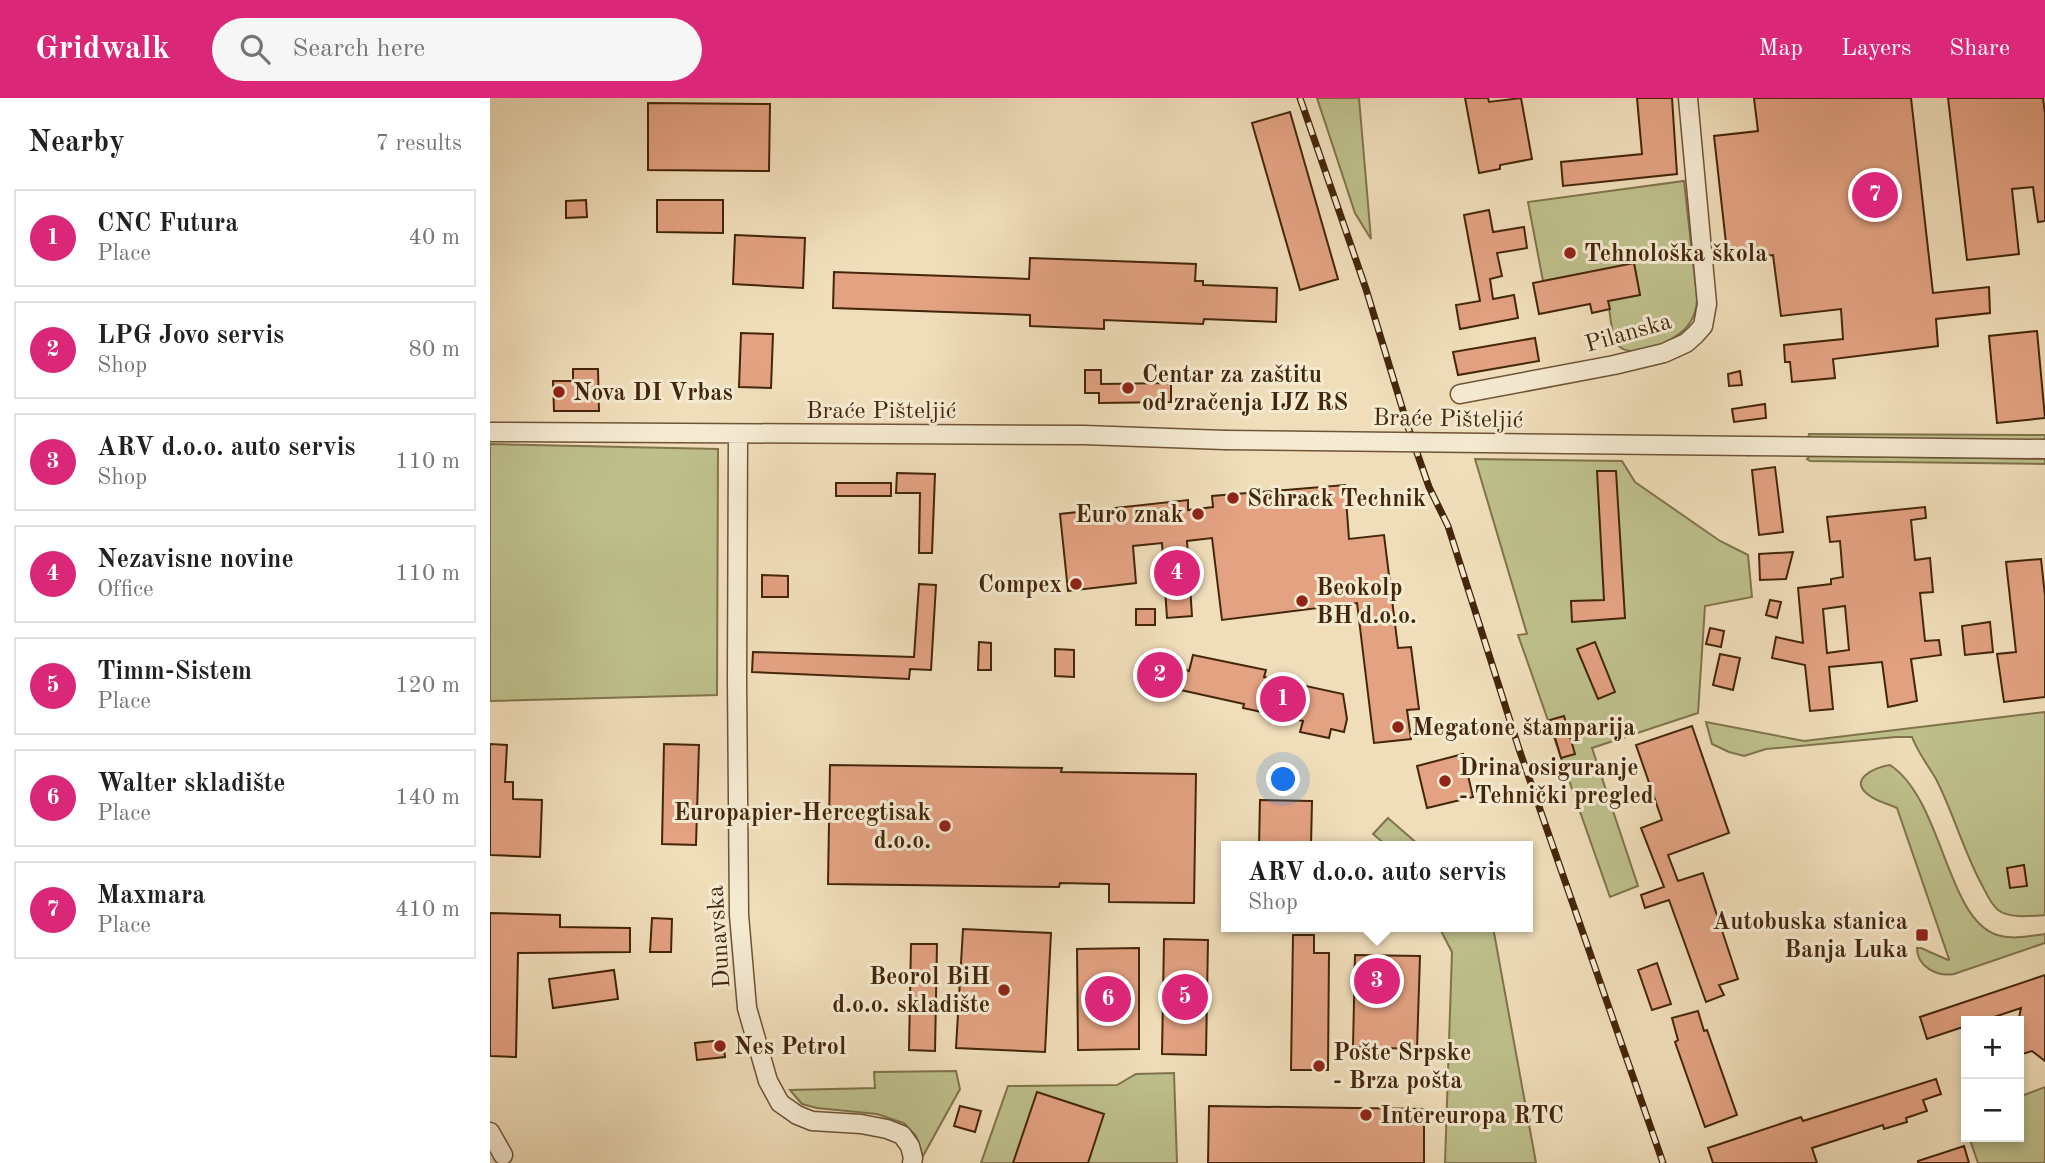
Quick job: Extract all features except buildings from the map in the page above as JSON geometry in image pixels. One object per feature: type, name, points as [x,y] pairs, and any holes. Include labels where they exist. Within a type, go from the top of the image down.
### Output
[{"type":"street","name":"Pilanska","points":[[1460,394],[1651,357],[1686,343],[1703,326],[1707,304],[1688,98]]},
{"type":"street","name":"Braće Pišteljić","points":[[490,432],[1084,435],[1225,440],[2039,448]]},
{"type":"street","name":"Dunavska","points":[[738,435],[739,906],[747,1008],[768,1081],[780,1104],[812,1121],[861,1124],[902,1135],[910,1146],[912,1163]]},
{"type":"street","points":[[490,1132],[503,1155]]},
{"type":"green space","points":[[1317,98],[1359,98],[1371,239],[1355,213]]},
{"type":"green space","points":[[1684,181],[1697,298],[1694,314],[1686,328],[1662,344],[1641,350],[1623,349],[1613,335],[1608,301],[1640,295],[1634,264],[1543,281],[1528,202]]},
{"type":"green space","points":[[1809,434],[2045,435],[2045,440],[1989,442],[1808,439]]},
{"type":"green space","points":[[490,444],[718,449],[717,695],[490,701]]},
{"type":"green space","points":[[1810,456],[2045,459],[2045,464],[1810,461],[1807,459]]},
{"type":"green space","points":[[1475,459],[1622,461],[1635,482],[1720,541],[1748,555],[1752,597],[1705,606],[1698,713],[1592,748],[1638,886],[1610,897],[1518,635],[1527,634]]},
{"type":"green space","points":[[2045,712],[2045,915],[2027,916],[2003,913],[1991,902],[1970,861],[1936,779],[1912,737],[1766,749],[1744,756],[1712,744],[1706,722],[1804,741]]},
{"type":"green space","points":[[1890,765],[1908,782],[1922,804],[1966,906],[1980,924],[1997,935],[2009,937],[2045,934],[2045,943],[1954,974],[1934,972],[1924,965],[1917,948],[1949,959],[1897,808],[1873,798],[1861,785],[1865,775]]},
{"type":"green space","points":[[1388,818],[1414,841],[1381,841],[1373,834]]},
{"type":"green space","points":[[1442,932],[1494,932],[1536,1163],[1445,1163],[1452,952]]},
{"type":"green space","points":[[956,1071],[960,1089],[923,1156],[916,1136],[904,1123],[877,1114],[802,1104],[790,1090],[875,1088],[874,1072]]},
{"type":"green space","points":[[1174,1073],[1177,1163],[981,1163],[1008,1086],[1117,1085],[1136,1074]]},
{"type":"green space","points":[[2045,1087],[2045,1163],[1978,1163],[1971,1142],[2024,1142],[2024,1095]]},
{"type":"railway","points":[[1300,98],[1366,289],[1408,427],[1429,487],[1448,526],[1519,749],[1663,1163]]},
{"type":"place","name":"Maxmara","points":[[1875,195]]},
{"type":"place","name":"Tehnološka škola","points":[[1570,253]]},
{"type":"place","name":"Centar za zaštitu od zračenja IJZ RS","points":[[1128,388]]},
{"type":"place","name":"Nova DI Vrbas","points":[[559,392]]},
{"type":"place","name":"Schrack Technik","points":[[1233,498]]},
{"type":"place","name":"Euro znak","points":[[1198,514]]},
{"type":"place","name":"Nezavisne novine","points":[[1177,573]]},
{"type":"place","name":"Compex","points":[[1076,584]]},
{"type":"place","name":"Beokolp BH d.o.o.","points":[[1302,601]]},
{"type":"place","name":"LPG Jovo servis","points":[[1160,675]]},
{"type":"place","name":"CNC Futura","points":[[1283,699]]},
{"type":"place","name":"Megatone štamparija","points":[[1398,727]]},
{"type":"place","name":"Drina osiguranje - Tehnički pregled","points":[[1445,781]]},
{"type":"place","name":"Europapier-Hercegtisak d.o.o.","points":[[945,826]]},
{"type":"place","name":"Autobuska stanica Banja Luka","points":[[1922,935]]},
{"type":"place","name":"ARV d.o.o. auto servis","points":[[1377,981]]},
{"type":"place","name":"Beorol BiH d.o.o. skladište","points":[[1004,990]]},
{"type":"place","name":"Timm-Sistem","points":[[1185,997]]},
{"type":"place","name":"Walter skladište","points":[[1108,999]]},
{"type":"place","name":"Nes Petrol","points":[[720,1046]]},
{"type":"place","name":"Pošte Srpske - Brza pošta","points":[[1319,1066]]},
{"type":"place","name":"Intereuropa RTC","points":[[1366,1115]]}]
